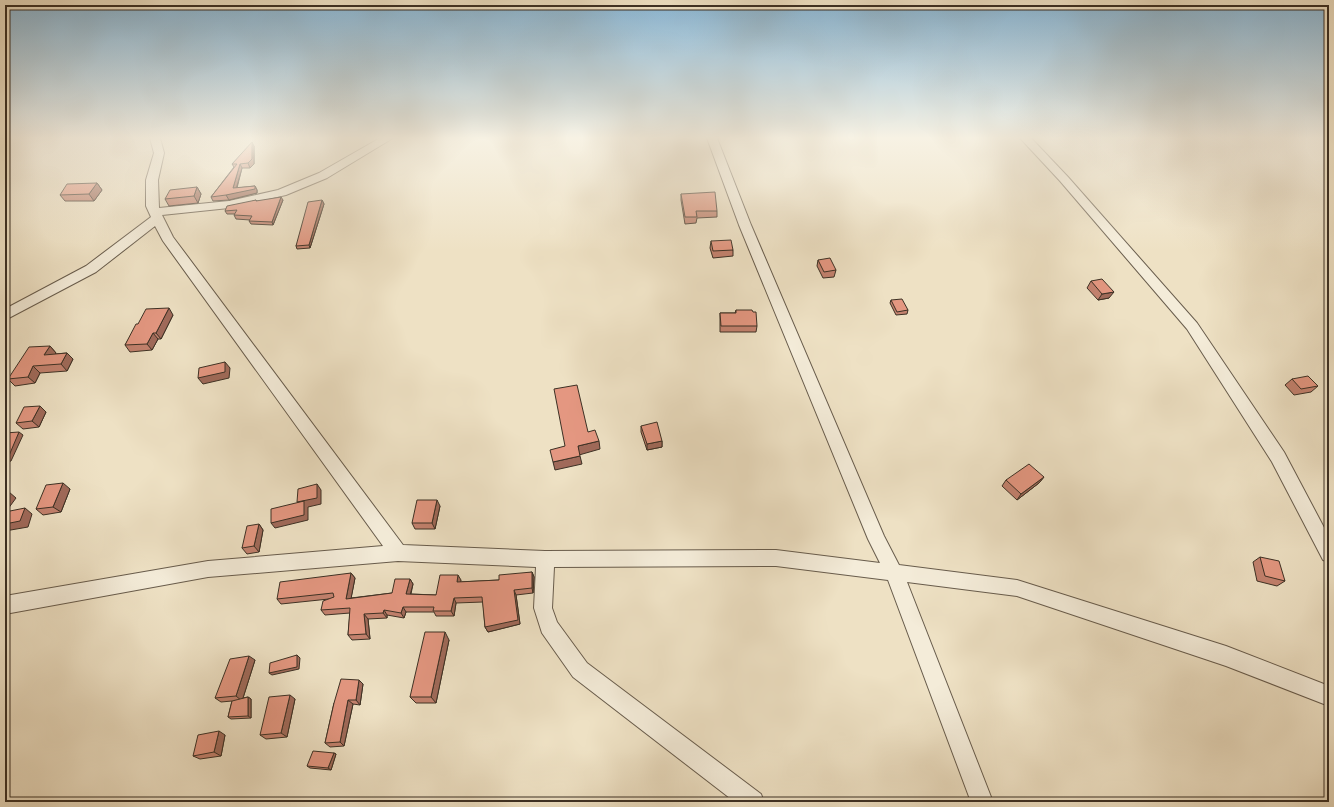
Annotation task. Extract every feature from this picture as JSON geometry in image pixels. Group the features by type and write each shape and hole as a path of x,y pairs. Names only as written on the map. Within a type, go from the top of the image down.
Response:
{"street":[{"path":"153,176 152,206 167,238 398,553"},
{"path":"5,315 91,269 156,215 254,201 302,186 323,176"},
{"path":"726,176 751,240 877,539 894,573 982,802"},
{"path":"1061,176 1192,326 1278,457 1329,554"},
{"path":"5,605 208,569 398,553 545,559 776,558 1018,588 1226,656 1329,696"},
{"path":"545,559 542,608 549,627 580,670 753,802"}],"building":[{"path":"228,176 237,176 233,188 255,186 255,189 211,197"},
{"path":"97,183 89,194 60,195 67,184"},
{"path":"197,187 194,196 165,199 170,190"},
{"path":"715,192 717,211 696,211 697,217 685,217 681,194"},
{"path":"281,197 272,222 249,221 252,216 234,215 237,210 225,211 227,206"},
{"path":"322,200 309,245 296,246 308,202"},
{"path":"731,240 733,250 713,251 711,241"},
{"path":"830,258 836,270 824,272 818,260"},
{"path":"1102,279 1114,292 1102,294 1091,281"},
{"path":"902,299 908,310 897,312 891,300"},
{"path":"169,308 156,333 153,333 147,344 125,345 146,309"},
{"path":"736,310 752,310 753,312 756,312 757,326 721,326 720,313 736,313"},
{"path":"50,346 44,355 67,353 61,364 33,366 28,377 8,379 29,347"},
{"path":"225,362 225,372 198,378 199,368"},
{"path":"1308,376 1318,386 1301,389 1292,379"},
{"path":"577,385 588,432 595,430 599,441 578,446 580,456 553,462 550,450 565,446 554,389"},
{"path":"40,406 32,421 16,423 24,407"},
{"path":"657,422 662,441 647,444 641,426"},
{"path":"19,432 8,458 5,459 5,433"},
{"path":"1029,464 1044,477 1021,494 1006,480"},
{"path":"63,483 53,507 36,509 46,485"},
{"path":"317,484 317,498 297,502 298,489"},
{"path":"5,492 9,492 5,498"},
{"path":"417,500 437,500 432,523 412,523"},
{"path":"304,501 304,515 271,523 271,509"},
{"path":"25,508 20,521 5,524 5,512"},
{"path":"259,524 254,546 242,548 247,526"},
{"path":"1260,557 1279,561 1285,581 1265,576"},
{"path":"532,572 532,588 514,590 518,620 485,627 482,597 454,598 451,611 433,611 434,607 403,607 401,613 384,610 383,613 364,614 366,634 348,635 350,608 321,610 323,601 334,597 333,593 277,599 280,582 351,573 346,599 392,593 395,579 410,579 406,594 436,595 440,575 458,575 457,582 499,580 499,575"},
{"path":"425,632 445,632 431,697 410,697"},
{"path":"297,655 297,667 269,673 270,663"},
{"path":"249,656 236,696 215,698 230,659"},
{"path":"341,679 359,680 356,700 348,700 340,742 325,743 334,703"},
{"path":"290,695 281,733 260,735 269,697"},
{"path":"248,697 248,716 228,717 232,701"},
{"path":"219,731 214,752 193,756 198,735"},
{"path":"313,751 334,753 328,768 307,766"}]}
